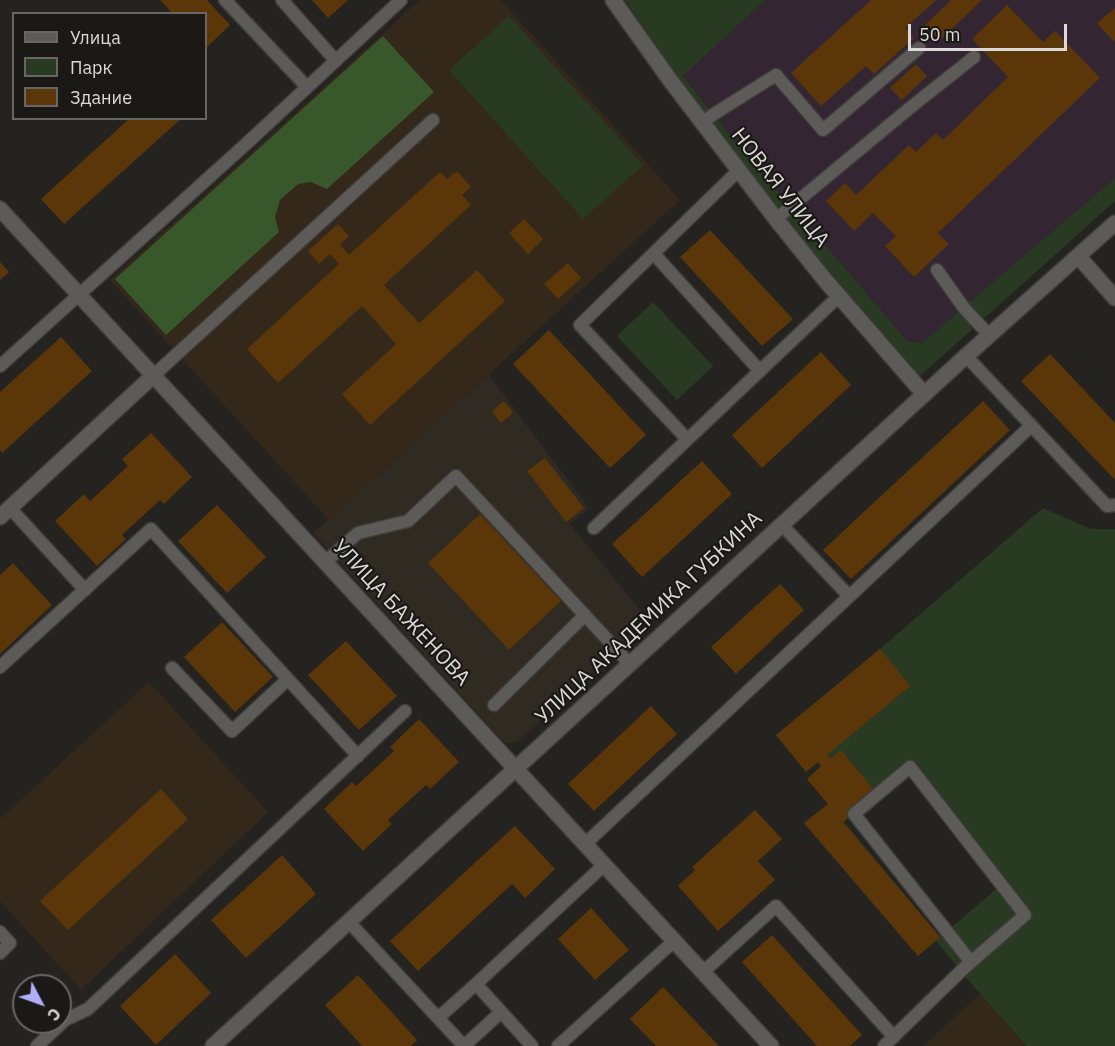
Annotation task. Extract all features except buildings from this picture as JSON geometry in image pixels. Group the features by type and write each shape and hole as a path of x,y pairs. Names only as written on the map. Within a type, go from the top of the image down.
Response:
{"street":[{"name":"НОВАЯ УЛИЦА","path":"613,0 776,219 924,394"},
{"name":"УЛИЦА БАЖЕНОВА","path":"0,209 771,1046"},
{"name":"УЛИЦА АКАДЕМИКА ГУБКИНА","path":"213,1046 924,394 1115,223"},
{"path":"1078,256 1115,298"},
{"path":"5,512 154,375"}],"lane":[{"path":"225,0 307,87"},
{"path":"282,0 335,60"},
{"path":"0,366 401,0"},
{"path":"703,122 776,75 823,130 919,48"},
{"path":"776,219 974,57"},
{"path":"154,375 433,120"},
{"path":"687,439 580,325 740,170"},
{"path":"654,254 760,370"},
{"path":"937,270 964,308 989,335"},
{"path":"594,528 839,296"},
{"path":"966,356 1107,506 1115,505"},
{"path":"585,844 1031,426"},
{"path":"325,562 358,533 408,521 456,476 630,664"},
{"path":"5,512 85,590"},
{"path":"782,525 849,596"},
{"path":"0,667 150,530 358,756"},
{"path":"494,705 585,615"},
{"path":"171,668 232,731 287,680"},
{"path":"37,1046 65,1020 88,1009 405,711"},
{"path":"884,1046 1025,915 910,767 854,814 972,962"},
{"path":"438,1018 604,866"},
{"path":"703,972 776,906 894,1036"},
{"path":"349,921 464,1046 501,1012"},
{"path":"0,932 10,943 0,953"},
{"path":"558,1046 674,941"},
{"path":"476,984 532,1046"}],"shaded area":[{"path":"420,0 501,0 680,200 329,520 110,280"},
{"path":"765,0 1115,0 1115,178 922,343 907,341 781,193 770,185 683,75"},
{"path":"488,374 589,508 570,524 649,621 517,742 512,743 502,740 313,533"},
{"path":"149,682 268,812 81,990 72,980 72,974 66,974 0,901 0,819"},
{"path":"980,994 1027,1046 923,1046"}],"green space":[{"path":"625,0 765,0 683,76 770,185 781,193 907,341 922,343 1115,178 1115,201 920,376 784,216 677,75"},
{"path":"509,16 643,165 583,219 449,70"},
{"path":"383,36 434,92 327,189 311,182 298,184 280,200 275,217 279,232 166,335 115,279"},
{"path":"653,302 713,366 677,400 617,336"},
{"path":"1043,508 1091,529 1115,529 1115,1046 1027,1046 936,941 918,956 804,823 828,804 807,779 821,766 818,762 806,772 776,735 880,649","holes":["916,763 1007,880 940,937 844,822"]}]}
